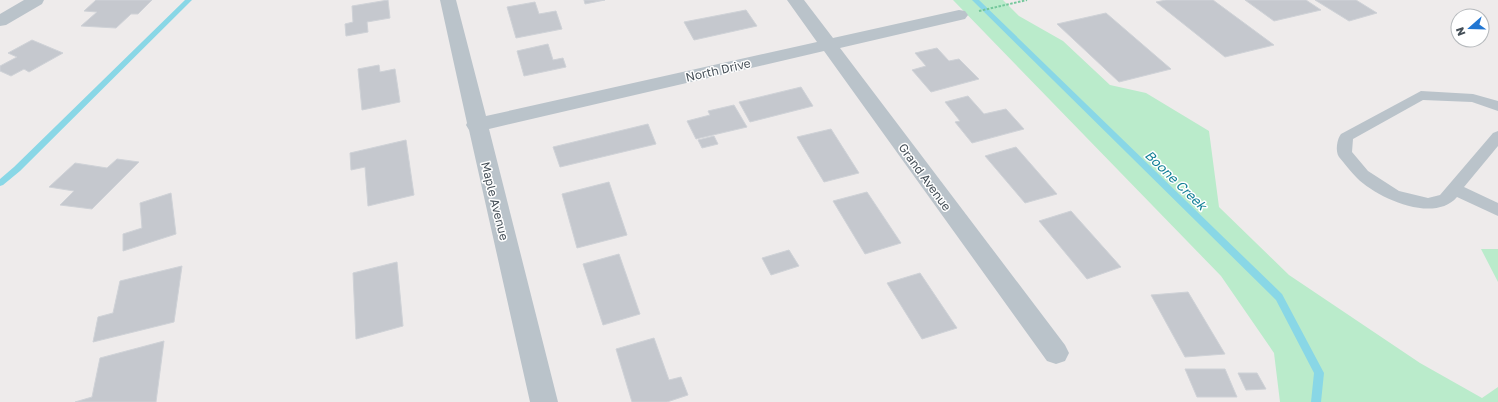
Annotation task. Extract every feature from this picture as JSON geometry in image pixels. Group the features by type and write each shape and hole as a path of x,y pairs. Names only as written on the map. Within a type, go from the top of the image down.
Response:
{"street":[{"path":"0,21 36,0"},
{"name":"Maple Avenue","path":"448,0 476,124 544,402"},
{"name":"Grand Avenue","path":"795,0 1056,353"},
{"name":"North Drive","path":"476,124 959,15"}],"lane":[{"path":"1498,106 1473,98 1421,95 1346,137 1344,153 1363,175 1394,196 1428,204 1446,199 1498,136"},
{"path":"1454,189 1498,210"}],"path":[{"path":"1004,5 1027,0"}],"green space":[{"path":"953,0 1003,0 1019,16 1063,41 1110,85 1146,93 1209,131 1219,207 1289,275 1420,363 1482,398 1498,387 1498,402 1280,402 1274,353 1221,276"},
{"path":"1481,249 1498,249 1498,282"}],"building":[{"path":"96,0 152,0 138,14 131,14 116,28 81,26 97,12 84,11"},
{"path":"388,0 390,18 367,22 368,32 346,36 345,24 353,22 352,6"},
{"path":"584,0 605,0 585,4"},
{"path":"1166,0 1213,0 1274,45 1225,57 1156,2"},
{"path":"1245,0 1306,0 1321,10 1274,21"},
{"path":"1315,0 1356,0 1377,13 1349,21"},
{"path":"535,2 539,14 556,11 562,29 516,38 507,7"},
{"path":"746,10 757,26 694,40 684,22"},
{"path":"1106,13 1171,69 1119,82 1057,24"},
{"path":"32,40 63,53 29,72 24,69 11,76 0,71 0,66 17,57 8,53"},
{"path":"548,44 553,60 563,58 566,67 524,76 517,51"},
{"path":"937,48 949,61 959,59 979,79 931,92 912,70 926,66 915,53"},
{"path":"379,65 380,72 395,69 400,102 362,110 358,69"},
{"path":"801,87 813,106 750,122 739,102"},
{"path":"968,96 984,114 1006,109 1024,129 972,143 955,122 960,121 945,102"},
{"path":"734,105 747,127 696,139 687,121 710,115 708,111"},
{"path":"648,124 656,144 560,167 553,147"},
{"path":"831,129 859,173 824,182 797,137"},
{"path":"714,136 718,144 702,148 698,140"},
{"path":"406,140 414,195 368,206 365,167 351,170 350,153"},
{"path":"1016,147 1057,194 1025,203 985,156"},
{"path":"117,159 139,162 92,209 60,205 74,191 49,187 75,163 107,168"},
{"path":"609,182 627,235 577,248 562,194"},
{"path":"867,192 901,243 865,254 833,201"},
{"path":"171,193 176,234 123,251 123,234 142,228 140,203"},
{"path":"1071,211 1121,267 1087,279 1039,221"},
{"path":"789,250 799,266 771,275 762,258"},
{"path":"619,254 640,314 603,325 583,264"},
{"path":"397,262 403,326 356,339 353,273"},
{"path":"182,266 174,322 93,342 98,317 113,313 120,281"},
{"path":"920,273 957,328 922,339 887,283"},
{"path":"1188,292 1225,354 1185,357 1151,295"},
{"path":"654,338 669,380 681,377 688,395 667,402 632,402 616,349"},
{"path":"164,341 156,402 75,402 92,397 100,358"},
{"path":"1185,369 1225,369 1237,397 1197,397"},
{"path":"1238,373 1257,373 1266,389 1246,390"}],"waterway":[{"path":"0,183 17,169 189,0"},
{"name":"Boone Creek","path":"975,0 1279,297 1319,373 1316,402"}]}
